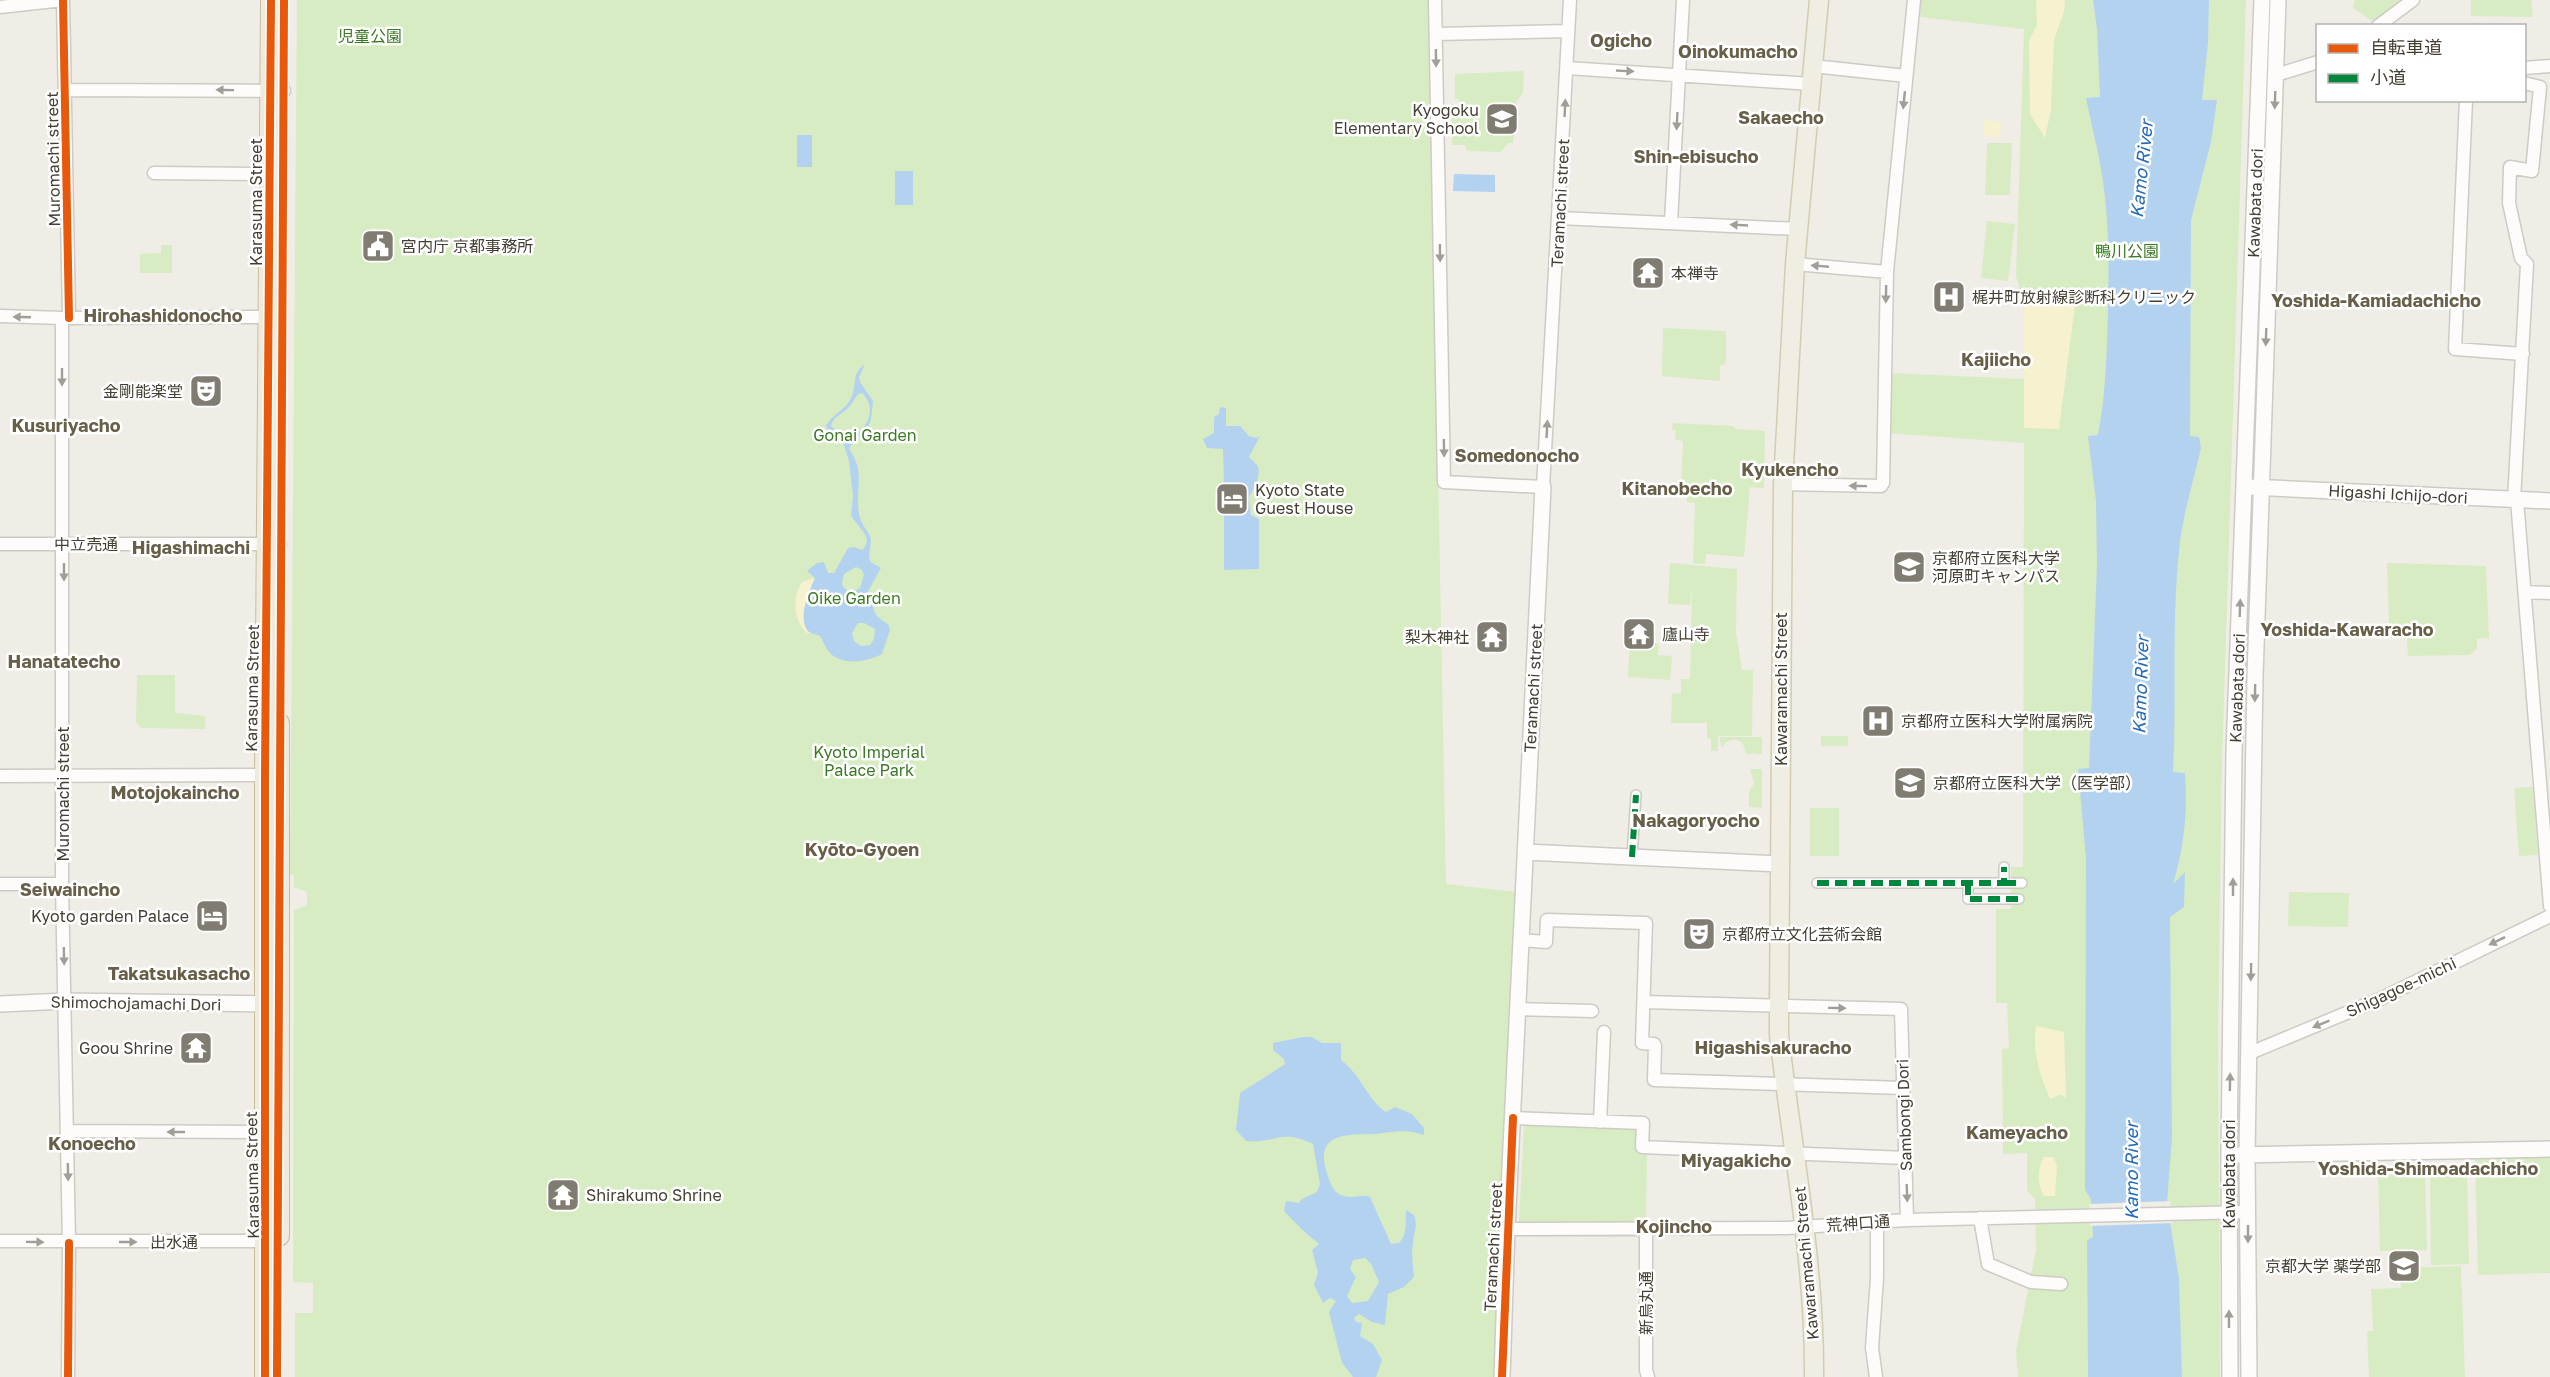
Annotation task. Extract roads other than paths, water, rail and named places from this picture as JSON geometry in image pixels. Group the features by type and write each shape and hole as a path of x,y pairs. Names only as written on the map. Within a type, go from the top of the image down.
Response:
{"highway":[{"name":"Karasuma Street","path":"265,1377 272,1241 272,775 277,91 271,0"},
{"name":"Karasuma Street","path":"274,544 270,174 284,0"},
{"name":"Karasuma Street","path":"272,1004 264,1132 272,1241 277,1377"}],"main road":[{"name":"Kawaramachi Street","path":"1814,1377 1804,1227 1785,1084 1779,1006 1783,484 1795,264 1819,0"}],"street":[{"path":"0,7 63,0"},
{"name":"Muromachi street","path":"63,0 65,90 63,884 69,1243 68,1377"},
{"path":"1435,0 1444,482 1543,487"},
{"name":"Teramachi street","path":"1502,1377 1507,1229 1543,487 1560,218 1570,0"},
{"path":"1671,222 1683,0"},
{"path":"1783,484 1881,486 1883,483 1887,272 1914,0"},
{"name":"Kawabata dori","path":"2249,1377 2247,1155 2250,1053 2253,487 2262,0"},
{"name":"Kawabata dori","path":"2230,1377 2222,1212 2229,1155 2234,752 2253,487 2276,75 2278,0"},
{"path":"2381,24 2413,0"},
{"path":"1436,34 1568,30"},
{"path":"2276,75 2316,63"},
{"path":"2526,68 2550,66"},
{"path":"1566,68 1679,75 1906,76"},
{"path":"2526,84 2545,89 2532,171 2510,167 2509,203 2521,258 2527,264 2516,500 2550,906"},
{"path":"65,90 277,91"},
{"path":"2466,102 2455,349 2523,354"},
{"path":"154,173 270,174"},
{"path":"1560,218 1798,229"},
{"path":"1795,264 1887,272"},
{"path":"0,316 270,317"},
{"name":"Higashi Ichijo-dori","path":"2253,487 2550,501"},
{"name":"中立売通","path":"0,544 274,544"},
{"path":"2525,592 2550,593"},
{"path":"0,776 272,775"},
{"path":"1632,857 1636,795"},
{"path":"1525,852 1780,864"},
{"path":"2004,867 2004,883"},
{"path":"1817,883 2022,883"},
{"path":"1968,883 1968,899 2019,899"},
{"path":"0,884 63,884"},
{"name":"Shigagoe-michi","path":"2250,1053 2380,999 2550,916"},
{"path":"1522,940 1546,942 1547,920 1646,923 1642,1043 1655,1046 1654,1080 1903,1088"},
{"name":"Shimochojamachi Dori","path":"0,1004 65,1001 272,1004"},
{"path":"1644,1002 1779,1006"},
{"name":"Sambongi Dori","path":"1779,1006 1901,1009 1907,1220"},
{"path":"1519,1009 1592,1011"},
{"path":"1600,1122 1604,1032"},
{"path":"1513,1118 1643,1124 1642,1147 1906,1158"},
{"path":"67,1131 264,1132"},
{"path":"2229,1155 2550,1149"},
{"path":"2222,1212 2248,1212"},
{"name":"荒神口通","path":"1507,1229 1804,1227 1907,1220 2222,1212"},
{"path":"1980,1218 1988,1263 2031,1282 2061,1284"},
{"path":"1876,1377 1872,1348 1877,1278 1877,1223"},
{"name":"新烏丸通","path":"1646,1227 1646,1370 1648,1377"},
{"name":"出水通","path":"0,1241 69,1243 272,1241"}],"water":[{"name":"Kamo River","path":"2093,0 2209,0 2208,43 2202,100 2217,100 2211,142 2191,220 2190,436 2199,437 2201,448 2180,542 2175,628 2173,772 2185,773 2186,801 2182,843 2173,884 2185,872 2184,907 2170,917 2172,1138 2167,1202 2179,1279 2182,1377 2088,1377 2087,1240 2093,1237 2091,1199 2085,1190 2086,858 2078,769 2089,768 2097,565 2096,501 2088,436 2098,435 2103,403 2107,355 2108,274 2104,191 2086,98 2100,97 2097,29"},
{"path":"797,135 812,135 812,167 797,167"},
{"path":"895,171 913,171 913,205 895,205"},
{"path":"1454,174 1495,175 1495,192 1453,191"},
{"path":"865,364 859,377 873,401 872,413 867,428 849,449 859,473 859,514 871,539 869,558 881,568 866,595 873,599 876,614 888,624 890,630 882,654 870,659 848,661 835,657 827,649 820,636 807,630 804,611 815,578 807,571 817,563 824,562 828,573 834,573 848,548 854,547 862,550 867,541 864,532 851,515 853,496 849,461 843,442 827,430 826,425 850,400 860,369","holes":["862,393 870,406 870,413 865,425 848,441 831,426 858,394","856,567 862,570 864,575 860,588 847,590 842,583 844,574","858,623 864,623 875,629 874,639 870,645 861,646 854,641 852,633"]},
{"path":"1220,407 1226,408 1226,426 1240,426 1249,436 1256,438 1260,436 1249,457 1259,470 1257,483 1249,497 1251,515 1259,519 1259,569 1224,570 1224,509 1231,509 1231,485 1224,484 1223,449 1207,448 1203,439 1214,433 1214,417 1219,414"},
{"path":"1312,1037 1322,1043 1341,1043 1341,1060 1379,1106 1386,1112 1395,1107 1412,1114 1424,1128 1424,1135 1404,1131 1345,1136 1336,1138 1325,1148 1326,1170 1334,1189 1344,1196 1370,1197 1391,1244 1399,1243 1404,1235 1406,1210 1414,1215 1415,1219 1412,1251 1414,1277 1404,1287 1388,1294 1385,1325 1372,1322 1359,1314 1354,1318 1356,1322 1362,1323 1360,1336 1373,1344 1382,1360 1376,1377 1353,1377 1342,1363 1329,1312 1336,1301 1330,1298 1323,1303 1314,1285 1318,1273 1312,1250 1319,1244 1284,1211 1286,1201 1299,1203 1302,1199 1317,1192 1320,1184 1313,1144 1293,1137 1246,1141 1236,1130 1240,1093 1285,1064 1284,1059 1273,1050 1273,1043","holes":["1365,1258 1371,1264 1379,1282 1368,1301 1352,1303 1347,1296 1356,1277 1350,1269 1353,1260"]}],"place":[{"name":"Kyogoku Elementary School","path":"1502,119"},
{"name":"宮内庁 京都事務所","path":"378,246"},
{"name":"本禅寺","path":"1648,273"},
{"name":"梶井町放射線診断科クリニック","path":"1949,297"},
{"name":"金剛能楽堂","path":"206,391"},
{"name":"Kyoto State Guest House","path":"1232,499"},
{"name":"京都府立医科大学 河原町キャンパス","path":"1909,567"},
{"name":"廬山寺","path":"1639,634"},
{"name":"梨木神社","path":"1492,637"},
{"name":"京都府立医科大学附属病院","path":"1878,721"},
{"name":"京都府立医科大学（医学部）","path":"1910,783"},
{"name":"Kyoto garden Palace","path":"212,916"},
{"name":"京都府立文化芸術会館","path":"1699,934"},
{"name":"Goou Shrine","path":"196,1048"},
{"name":"Shirakumo Shrine","path":"563,1195"},
{"name":"京都大学 薬学部","path":"2404,1266"}],"district":[{"name":"Ogicho","path":"1621,40"},
{"name":"Oinokumacho","path":"1738,51"},
{"name":"Sakaecho","path":"1781,117"},
{"name":"Shin-ebisucho","path":"1696,156"},
{"name":"Yoshida-Kamiadachicho","path":"2376,300"},
{"name":"Hirohashidonocho","path":"163,315"},
{"name":"Kajiicho","path":"1996,359"},
{"name":"Kusuriyacho","path":"66,425"},
{"name":"Somedonocho","path":"1517,455"},
{"name":"Kyukencho","path":"1790,469"},
{"name":"Kitanobecho","path":"1677,488"},
{"name":"Higashimachi","path":"191,547"},
{"name":"Yoshida-Kawaracho","path":"2347,629"},
{"name":"Hanatatecho","path":"64,661"},
{"name":"Motojokaincho","path":"175,792"},
{"name":"Nakagoryocho","path":"1696,820"},
{"name":"Kyōto-Gyoen","path":"862,849"},
{"name":"Seiwaincho","path":"70,889"},
{"name":"Takatsukasacho","path":"179,973"},
{"name":"Higashisakuracho","path":"1773,1047"},
{"name":"Kameyacho","path":"2017,1132"},
{"name":"Konoecho","path":"92,1143"},
{"name":"Miyagakicho","path":"1736,1160"},
{"name":"Yoshida-Shimoadachicho","path":"2428,1168"},
{"name":"Kojincho","path":"1674,1226"}],"park label":[{"name":"児童公園","path":"370,36"},
{"name":"鴨川公園","path":"2127,251"},
{"name":"Gonai Garden","path":"865,435"},
{"name":"Oike Garden","path":"854,598"},
{"name":"Kyoto Imperial Palace Park","path":"869,761"}]}
